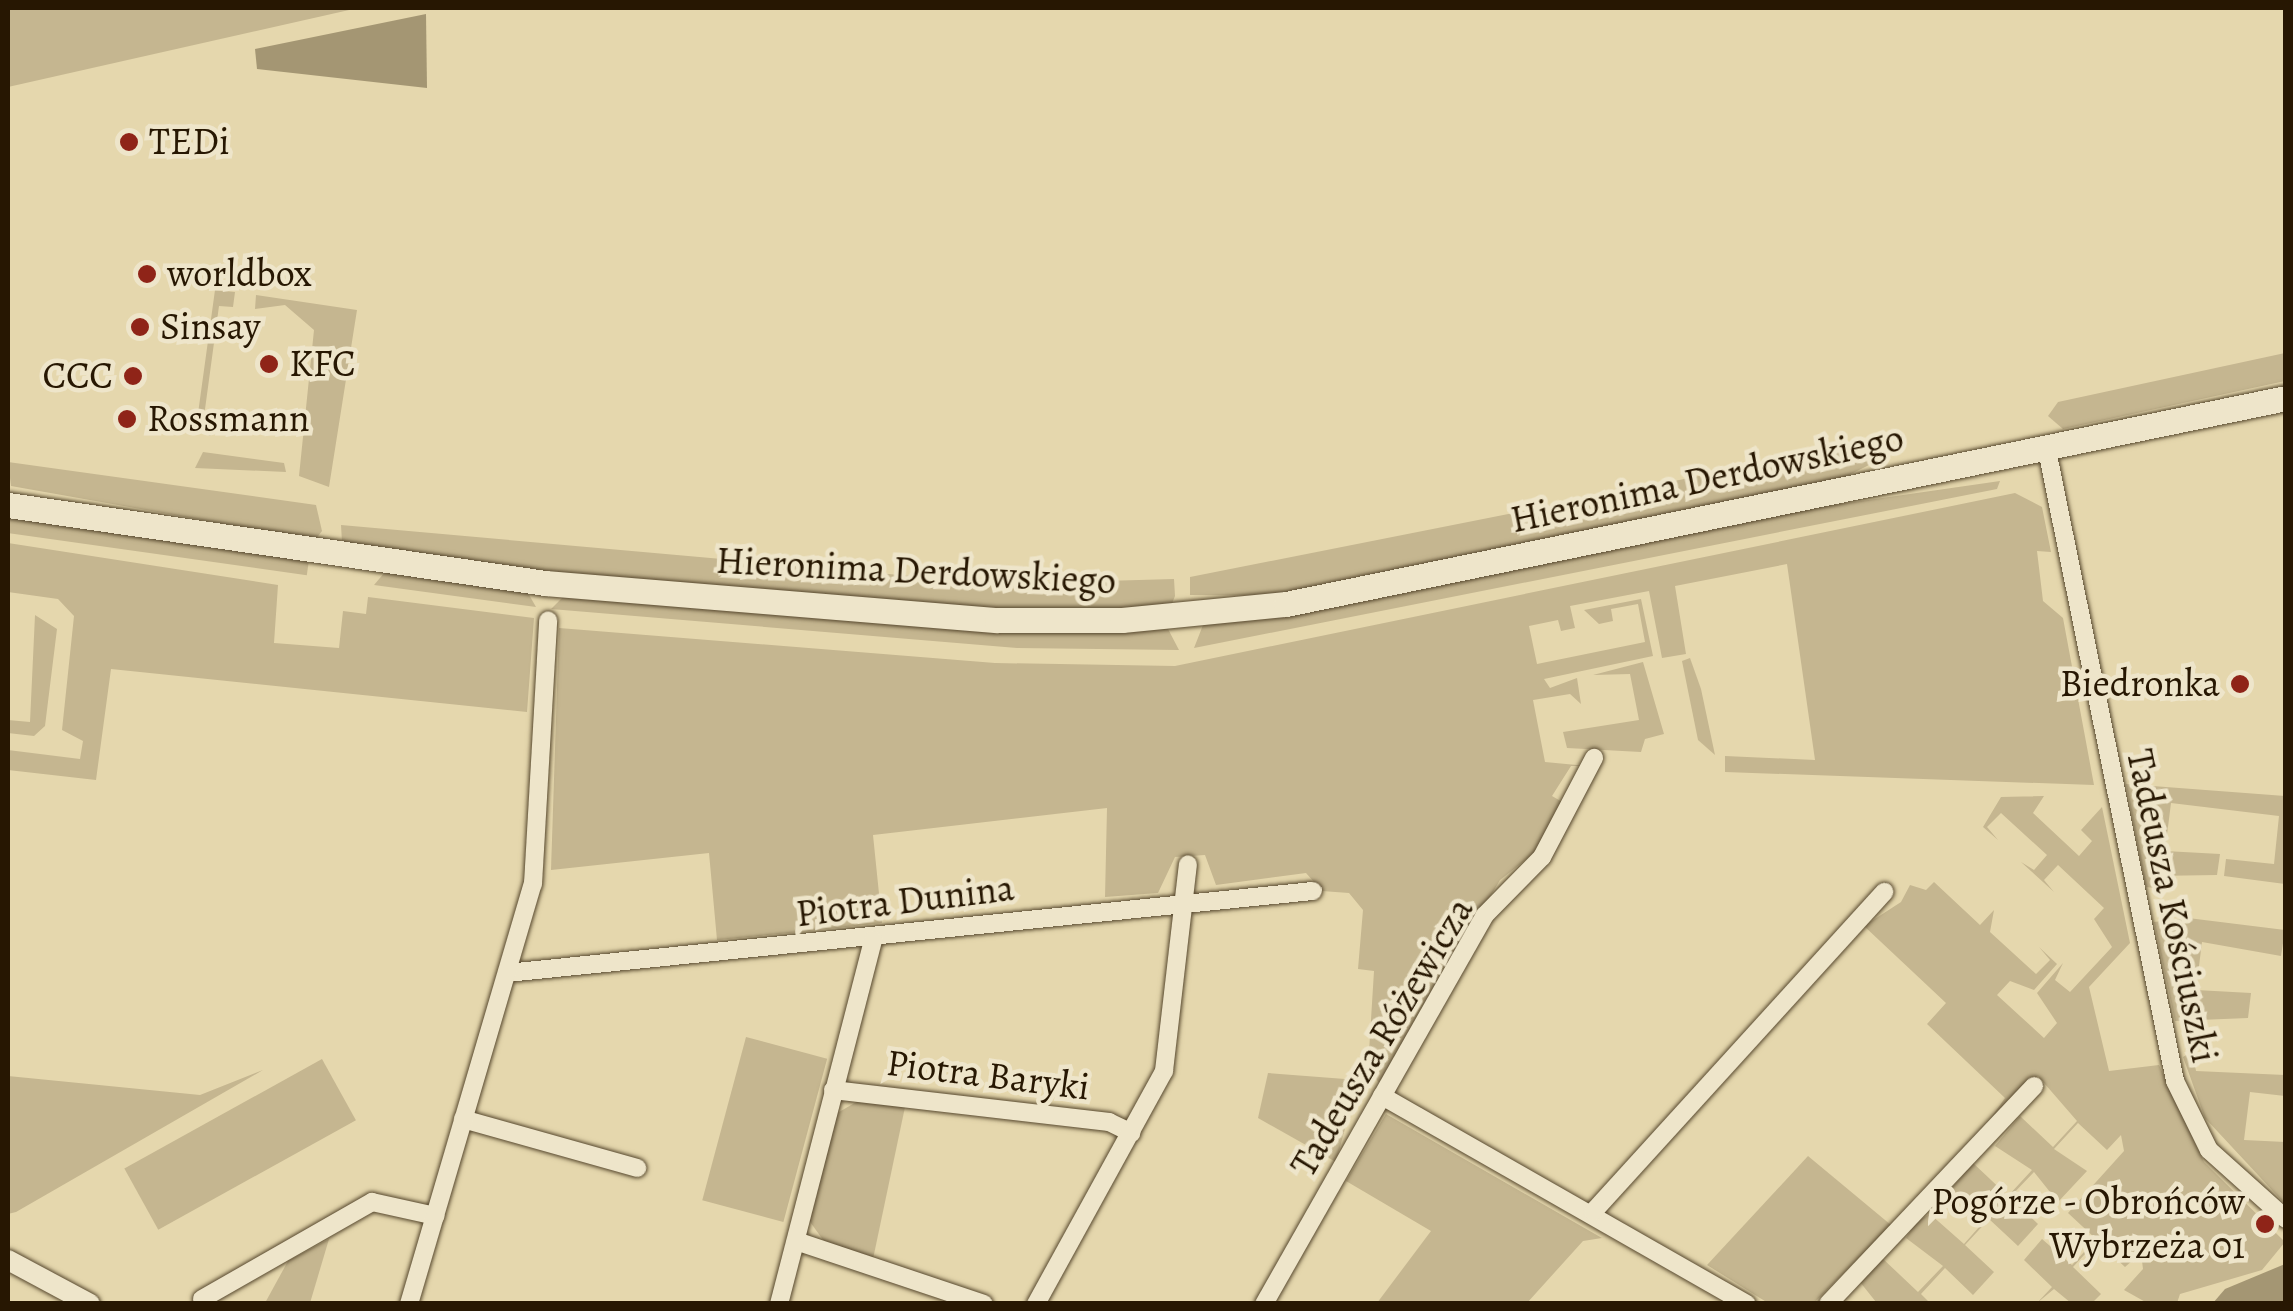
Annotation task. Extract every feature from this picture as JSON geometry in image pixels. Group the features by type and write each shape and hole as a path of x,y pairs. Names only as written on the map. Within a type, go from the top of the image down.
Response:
{"main road":[{"name":"Hieronima Derdowskiego","path":"8,505 564,585 1122,620 1286,604 2286,398"}],"street":[{"name":"Tadeusza Kościuszki","path":"2047,450 2175,1081 2209,1150 2286,1219"},
{"path":"409,1304 533,884 548,620"},
{"name":"Tadeusza Różewicza","path":"1264,1304 1484,915 1542,857 1594,758"},
{"path":"1036,1304 1132,1133 1171,1053 1188,864"},
{"name":"Piotra Dunina","path":"506,973 873,940 1313,891"},
{"path":"1593,1212 1884,892"},
{"path":"778,1304 873,940"},
{"path":"1828,1304 2034,1086"},
{"name":"Piotra Baryki","path":"834,1090 1108,1122 1132,1133"},
{"path":"1382,1096 1593,1212 1736,1301"},
{"path":"463,1118 637,1168"},
{"path":"202,1300 372,1202 435,1216"},
{"path":"796,1241 984,1304"},
{"path":"8,1260 90,1304"}],"shaded area":[{"path":"8,8 358,8 8,87"},
{"path":"426,14 427,88 257,69 255,49"},
{"path":"215,290 235,292 233,307 219,306 203,424 217,426 210,436 196,428"},
{"path":"256,295 357,310 329,487 299,476 314,330 285,305 255,309"},
{"path":"2285,353 2285,381 2063,429 2048,416 2058,402"},
{"path":"1866,443 1871,464 1841,479 1286,596 1190,595 1190,577"},
{"path":"203,452 284,463 286,472 195,468"},
{"path":"8,462 316,505 322,531 315,540 11,486"},
{"path":"2000,481 1997,489 1194,648 1203,625 1337,607 1799,510"},
{"path":"2015,493 2042,507 2051,552 2037,551 2043,601 2063,618 2094,785 1725,772 1725,756 1815,760 1787,564 1675,586 1686,654 1662,658 1649,591 1570,606 1575,628 1561,631 1558,620 1529,626 1537,664 1645,642 1638,604 1611,609 1613,621 1599,624 1584,610 1641,599 1653,656 1544,679 1550,688 1577,678 1581,704 1570,694 1533,700 1545,762 1587,766 1571,766 1552,796 1569,806 1538,850 1500,880 1379,1083 1368,1068 1374,971 1358,969 1363,910 1349,893 1322,891 1306,873 1216,885 1205,855 1175,857 1158,893 1105,897 1107,808 873,835 882,923 717,940 709,853 551,870 559,628 995,663 1175,666"},
{"path":"8,517 309,559 307,575 8,533"},
{"path":"341,525 1001,584 1174,579 1175,596 1171,606 1052,613 527,572 342,542"},
{"path":"8,543 278,585 274,643 339,648 343,611 366,614 368,597 534,618 527,712 111,669 96,780 8,770 8,750 80,759 83,741 62,730 74,616 58,599 8,592"},
{"path":"385,572 528,593 536,607 374,585"},
{"path":"564,596 1010,631 1168,629 1179,650 1017,648 551,609"},
{"path":"35,615 57,629 45,726 34,736 8,733 8,720 30,722"},
{"path":"1690,658 1715,755 1698,740 1682,661"},
{"path":"1643,662 1664,734 1645,739 1641,752 1567,748 1563,732 1639,720 1630,674 1593,675"},
{"path":"2126,784 2285,796 2285,884 2224,876 2226,859 2274,864 2279,816 2171,803 2165,851 2220,854 2217,875 2153,876 2154,888 2146,887"},
{"path":"2044,796 2033,813 2079,856 2092,841 2081,830 2102,807 2130,943 2089,987 2109,1071 2159,1065 2204,1162 2285,1242 2262,1270 2180,1294 2177,1303 2149,1304 2124,1290 2143,1269 2141,1253 2125,1267 2097,1241 2073,1267 2101,1294 2092,1303 2071,1303 2054,1289 2037,1303 2052,1287 2024,1260 2042,1239 2072,1265 2096,1239 2068,1213 2124,1151 2121,1135 2107,1150 2078,1123 2054,1149 2087,1171 2058,1202 2034,1172 2010,1197 2038,1224 2018,1246 1989,1219 1965,1245 1994,1272 1973,1295 1945,1268 1921,1294 1930,1303 1876,1302 1860,1282 1881,1257 1918,1292 1943,1266 1906,1238 1916,1222 1930,1214 1964,1244 1987,1218 1950,1190 1973,1163 2008,1196 2032,1170 1995,1146 2020,1116 2053,1147 2077,1121 2038,1076 1990,1119 2005,1098 1927,1024 1946,1003 1864,926 1901,902 1910,885 1926,890 1934,882 1980,925 1994,910 1990,932 2036,974 2050,960 2039,947 2057,964 2034,990 2010,981 1997,995 2044,1038 2057,1023 2037,993 2063,963 2055,980 2070,992 2112,947 2094,919 2104,908 2058,865 2044,880 2054,892 2021,862 2034,870 2047,855 2001,813 1987,827 1998,840 1983,827 2001,797"},
{"path":"2188,918 2285,930 2281,956 2202,942 2196,990 2251,993 2248,1018 2175,1021 2154,922"},
{"path":"746,1037 827,1059 783,1222 702,1200"},
{"path":"2192,1051 2196,1071 2285,1075 2285,1096 2250,1092 2244,1140 2285,1142 2285,1204 2205,1118 2183,1057"},
{"path":"322,1059 356,1120 158,1230 124,1169"},
{"path":"263,1070 8,1214 8,1076 200,1095"},
{"path":"1268,1073 1358,1080 1336,1162 1258,1118"},
{"path":"858,1101 905,1107 873,1259 826,1244 808,1219 834,1115"},
{"path":"1386,1114 1602,1238 1583,1241 1527,1303 1377,1303 1431,1231 1346,1181"},
{"path":"1808,1156 1891,1225 1814,1303 1768,1303 1707,1265"},
{"path":"329,1239 310,1303 265,1303 288,1261"},
{"path":"2285,1264 2285,1303 2213,1303 2225,1289"}],"place":[{"name":"TEDi","path":"129,142"},
{"name":"worldbox","path":"147,274"},
{"name":"Sinsay","path":"140,327"},
{"name":"KFC","path":"269,364"},
{"name":"CCC","path":"133,376"},
{"name":"Rossmann","path":"127,419"},
{"name":"Biedronka","path":"2240,684"},
{"name":"Pogórze - Obrońców Wybrzeża 01","path":"2265,1224"}]}
